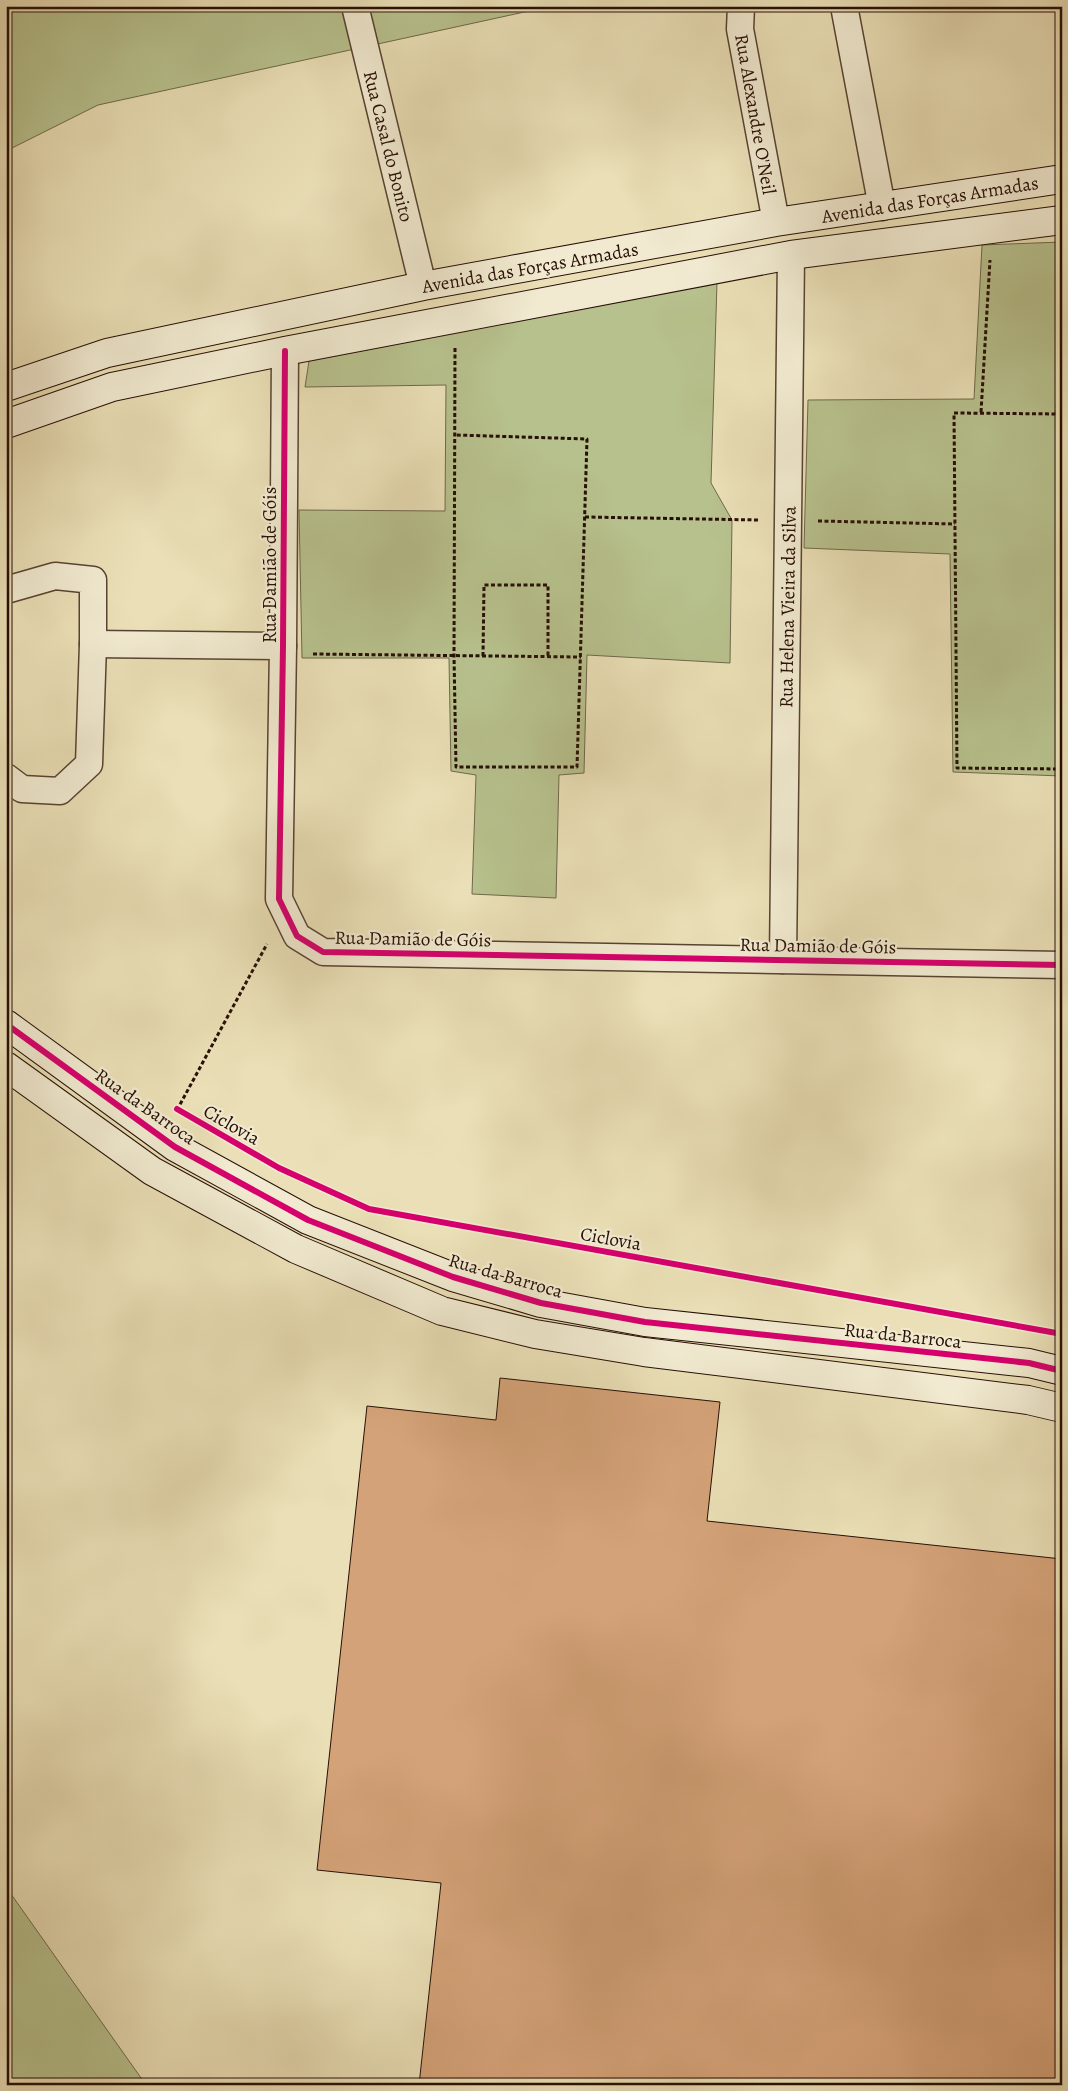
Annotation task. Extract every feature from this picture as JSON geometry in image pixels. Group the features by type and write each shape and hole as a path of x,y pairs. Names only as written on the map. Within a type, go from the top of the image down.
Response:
{"street":[{"name":"Rua Casal do Bonito","path":"355,6 423,286"},
{"name":"Rua Alexandre O'Neil","path":"741,6 740,29 776,222"},
{"path":"844,6 882,207"},
{"name":"Avenida das Forças Armadas","path":"6,387 107,353 423,286 776,222 1062,179"},
{"name":"Avenida das Forças Armadas","path":"6,424 112,387 285,351 791,255 1062,220"},
{"name":"Rua Helena Vieira da Silva","path":"783,960 791,255"},
{"name":"Rua Damião de Góis","path":"285,351 279,899 297,936 323,952 1062,965"},
{"path":"6,590 55,576 94,580 94,644 89,764 60,791 22,789 6,778"},
{"path":"94,644 283,646"},
{"name":"Rua da Barroca","path":"6,1024 175,1147 308,1220 453,1277 541,1303 645,1322 1029,1363 1062,1371"},
{"path":"6,1066 152,1171 296,1249 442,1311 535,1334 644,1352 1028,1400 1062,1408"}],"path":[{"path":"981,412 990,255"},
{"path":"1062,259 1060,414 954,413 957,768 1062,769"},
{"path":"455,342 454,655 456,767 576,767 587,439 456,435"},
{"path":"483,656 484,585 548,586 548,656"},
{"path":"312,654 581,657"},
{"path":"162,1137 285,912"}],"green space":[{"path":"6,6 552,6 98,105 6,151"},
{"path":"1062,242 1062,776 953,772 950,554 804,548 808,400 974,399 982,245"},
{"path":"717,282 711,483 732,520 730,663 587,655 584,773 559,775 556,898 472,894 476,775 451,771 449,658 302,658 299,510 445,511 446,385 305,387 309,361"},
{"path":"6,1887 146,2085 6,2085"}],"building":[{"path":"500,1378 720,1402 707,1521 1062,1559 1062,2085 419,2085 441,1883 317,1870 367,1406 496,1420"}],"cycle path":[{"path":"285,351 279,899 297,936 323,952 1062,965"},
{"path":"6,1024 175,1147 308,1220 453,1277 541,1303 645,1322 1029,1363 1062,1371"},
{"name":"Ciclovia","path":"177,1109 279,1168 369,1209 1062,1334"}]}
